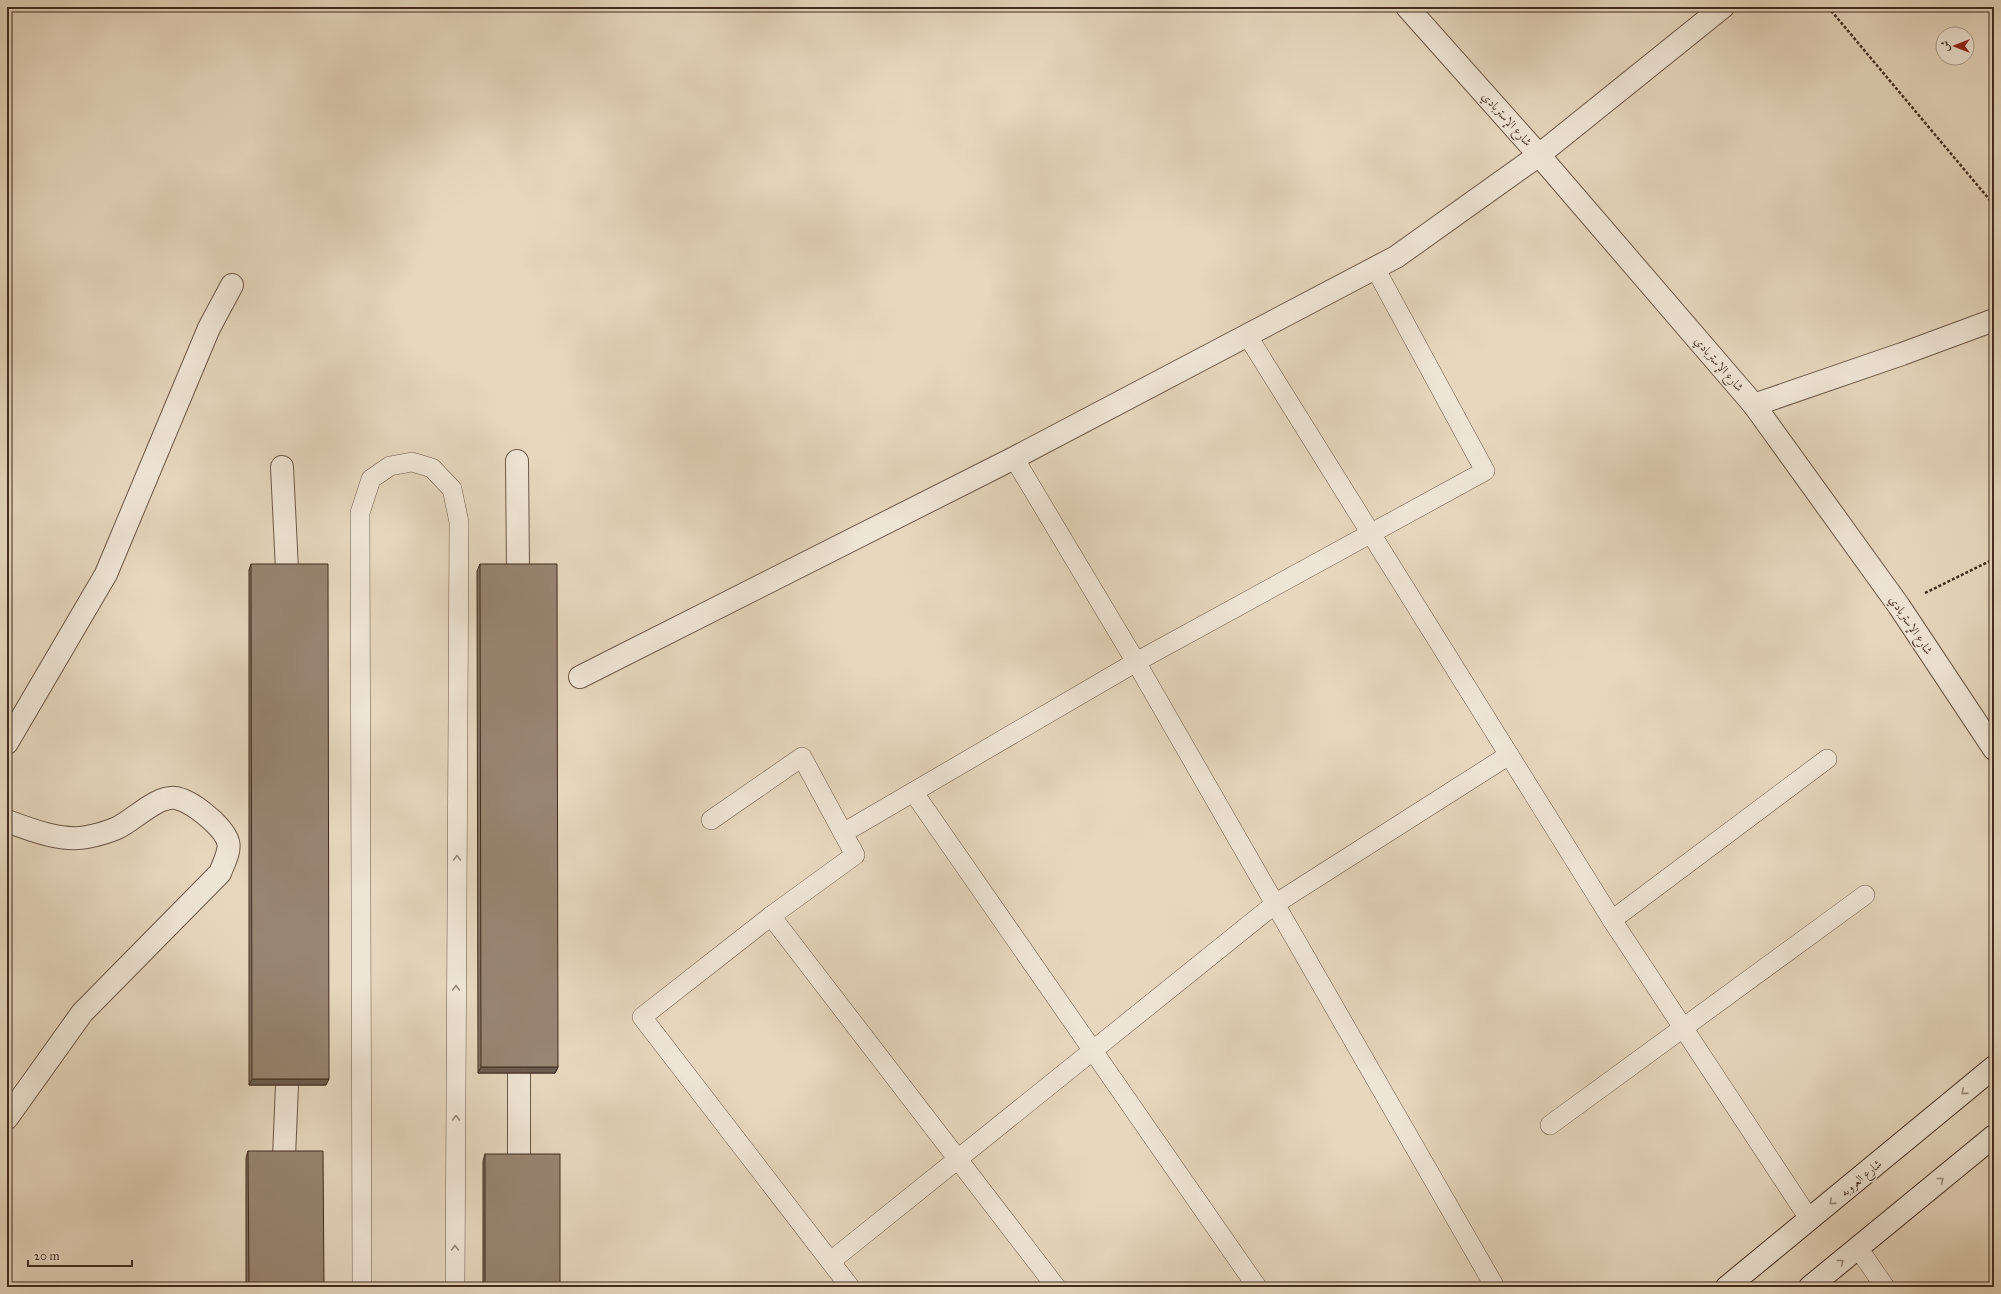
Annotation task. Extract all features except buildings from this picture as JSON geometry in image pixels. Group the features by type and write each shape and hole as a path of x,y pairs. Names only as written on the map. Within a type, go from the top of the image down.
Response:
{"street":[{"name":"شارع الإستربادي","path":"1407,7 1539,155 1754,406 1900,606 1994,749"},
{"path":"580,677 1014,458 1396,257 1539,155 1723,7"},
{"path":"7,743 106,574 209,328 232,286"},
{"path":"1754,406 1994,320"},
{"path":"517,461 518,571"},
{"path":"282,467 287,570"},
{"path":"7,821 57,836 86,837 117,828 158,802 174,798 193,805 213,821 227,836 230,850 220,873 82,1013 7,1118"},
{"name":"شارع العروبه","path":"1727,1287 1994,1067"},
{"path":"519,1073 519,1161"},
{"path":"284,1158 287,1085"},
{"path":"1810,1287 1994,1136"}],"lane":[{"path":"843,834 1136,662 1485,471 1375,268"},
{"path":"1247,336 1612,920 1810,1220"},
{"path":"1014,458 1136,662 1495,1287"},
{"path":"362,1287 360,513 371,479 390,466 412,462 432,468 452,488 459,522 455,1287"},
{"path":"830,1262 1275,904 1509,755"},
{"path":"711,820 802,757 855,855 772,916 642,1017 850,1287"},
{"path":"1612,920 1826,759"},
{"path":"914,793 1257,1287"},
{"path":"1550,1125 1865,895"},
{"path":"772,916 1056,1287"},
{"path":"1858,1248 1885,1287"}],"path":[{"path":"1828,7 1994,205"},
{"path":"1900,606 1994,559"}]}
